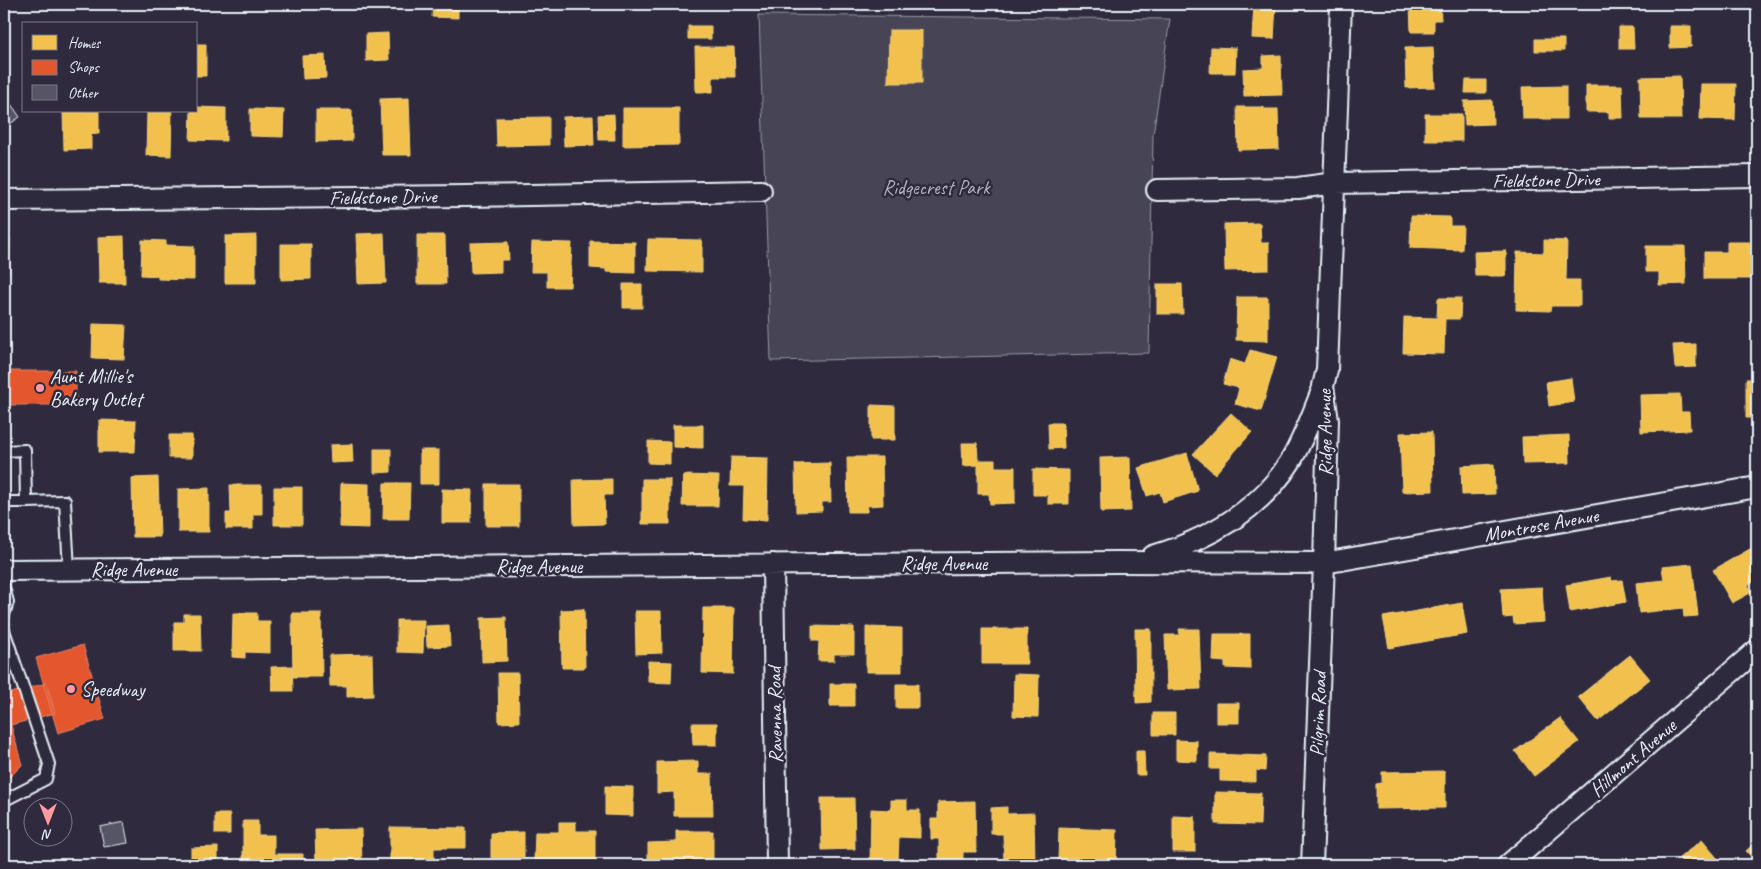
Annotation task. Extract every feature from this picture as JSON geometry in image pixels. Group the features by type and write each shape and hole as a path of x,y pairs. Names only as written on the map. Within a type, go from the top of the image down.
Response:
{"street":[{"name":"Ridge Avenue","path":"4,570 1117,562 1324,563 1328,421 1323,386 1327,370 1342,4"},
{"name":"Fieldstone Drive","path":"1157,190 1298,188 1335,183 1757,176"},
{"name":"Fieldstone Drive","path":"4,200 761,191"},
{"path":"1117,562 1141,559 1183,546 1216,530 1244,512 1269,489 1289,463 1304,436 1323,386"},
{"name":"Montrose Avenue","path":"1324,563 1757,486"},
{"name":"Pilgrim Road","path":"1312,865 1324,563"},
{"name":"Ravenna Road","path":"773,564 777,865"},
{"name":"Hillmont Avenue","path":"1508,865 1757,650"}],"lane":[{"path":"4,451 25,450 26,502"},
{"path":"4,502 65,501 69,569"},
{"path":"4,586 8,602 4,615"},
{"path":"4,630 49,764 46,780 7,799 4,798"}],"green space":[{"name":"Ridgecrest Park","path":"759,15 1170,19 1153,135 1149,353 771,361"}],"building: Homes":[{"path":"433,4 458,4 458,18 432,17"},
{"path":"1254,4 1276,4 1274,39 1252,38"},
{"path":"1410,4 1440,4 1441,20 1434,20 1434,32 1411,32"},
{"path":"688,26 711,26 711,39 688,39"},
{"path":"1670,26 1691,26 1691,47 1670,48"},
{"path":"1619,27 1633,27 1634,49 1619,49"},
{"path":"889,30 922,30 922,83 888,83"},
{"path":"388,33 389,60 366,61 366,34"},
{"path":"1535,39 1564,39 1564,51 1535,51"},
{"path":"198,44 206,44 206,76 198,76"},
{"path":"695,47 734,47 735,77 713,77 713,92 696,92"},
{"path":"1211,47 1236,48 1235,73 1210,73"},
{"path":"1433,47 1435,87 1406,88 1405,48"},
{"path":"325,55 326,78 303,79 302,56"},
{"path":"1281,55 1282,95 1244,96 1243,69 1263,68 1263,56"},
{"path":"1680,76 1681,119 1641,119 1640,77"},
{"path":"1756,77 1757,117 1755,117"},
{"path":"1466,80 1486,80 1486,93 1465,93"},
{"path":"1701,84 1736,84 1735,120 1700,119"},
{"path":"1586,85 1622,85 1623,118 1609,118 1609,112 1586,112"},
{"path":"1566,86 1566,119 1523,119 1522,87"},
{"path":"409,98 411,155 382,155 380,99"},
{"path":"1492,100 1493,124 1465,125 1464,101"},
{"path":"198,107 226,108 226,141 190,140 191,112 198,112"},
{"path":"1237,107 1278,109 1279,149 1238,150"},
{"path":"623,108 679,108 679,145 623,146"},
{"path":"250,109 284,110 283,137 250,136"},
{"path":"316,110 352,110 352,141 316,142"},
{"path":"63,112 99,112 99,134 91,134 91,149 64,150"},
{"path":"147,112 172,112 171,156 146,155"},
{"path":"614,114 615,140 599,140 598,115"},
{"path":"1425,114 1462,114 1462,141 1425,141"},
{"path":"593,116 594,145 564,146 563,117"},
{"path":"549,117 549,145 497,146 496,118"},
{"path":"1411,216 1450,217 1450,226 1463,226 1462,250 1410,248"},
{"path":"1260,223 1261,243 1269,243 1269,270 1225,271 1224,224"},
{"path":"384,233 386,283 358,284 356,234"},
{"path":"256,235 256,283 225,283 225,236"},
{"path":"417,235 445,235 446,284 417,284"},
{"path":"124,236 125,283 99,283 98,237"},
{"path":"4,238 10,239 9,273 4,273"},
{"path":"648,239 702,240 702,272 647,271"},
{"path":"142,240 166,241 166,245 194,246 194,280 158,279 158,276 141,275"},
{"path":"1544,240 1567,241 1566,280 1580,280 1580,306 1551,306 1550,311 1516,310 1517,252 1544,253"},
{"path":"590,241 635,242 635,273 606,272 606,269 590,268"},
{"path":"508,242 509,260 501,260 501,272 471,273 470,243"},
{"path":"532,242 572,243 570,287 547,287 547,272 531,272"},
{"path":"1727,242 1750,242 1751,279 1704,279 1704,252 1727,252"},
{"path":"281,244 311,244 311,279 281,280"},
{"path":"1646,246 1685,246 1686,284 1659,285 1659,272 1646,272"},
{"path":"1506,251 1506,276 1475,276 1474,252"},
{"path":"623,284 642,284 642,308 623,308"},
{"path":"1157,284 1182,284 1183,314 1157,314"},
{"path":"1237,297 1268,297 1268,341 1236,340"},
{"path":"1438,298 1461,298 1460,319 1445,319 1444,354 1403,353 1404,317 1437,318"},
{"path":"93,324 126,325 124,359 92,358"},
{"path":"1696,344 1696,367 1675,368 1673,345"},
{"path":"1250,350 1277,357 1261,411 1235,404 1239,388 1223,384 1230,359 1245,364"},
{"path":"1571,378 1574,402 1549,406 1546,382"},
{"path":"1746,379 1757,379 1757,418 1746,418"},
{"path":"1680,394 1681,412 1689,412 1690,430 1641,432 1640,395"},
{"path":"871,405 895,406 895,440 871,440"},
{"path":"1231,413 1252,432 1215,474 1193,454"},
{"path":"99,420 136,421 135,452 99,452"},
{"path":"1048,423 1063,423 1064,448 1049,449"},
{"path":"673,425 703,425 703,448 673,447"},
{"path":"1432,432 1433,491 1402,492 1400,433"},
{"path":"169,435 192,435 192,458 169,458"},
{"path":"1569,435 1570,463 1523,464 1522,437"},
{"path":"648,441 670,442 670,464 648,463"},
{"path":"962,443 977,443 978,460 995,460 995,467 1015,467 1015,503 990,504 989,494 978,494 978,465 963,466"},
{"path":"352,444 353,462 331,463 330,445"},
{"path":"374,449 391,449 391,472 374,473"},
{"path":"420,450 439,450 439,484 420,484"},
{"path":"1187,453 1198,491 1163,502 1160,492 1147,496 1138,468"},
{"path":"731,457 768,458 767,520 743,519 744,486 730,486"},
{"path":"847,457 882,457 883,505 867,506 867,512 848,512"},
{"path":"1130,457 1131,511 1101,512 1100,458"},
{"path":"830,463 831,502 822,502 822,511 796,512 795,464"},
{"path":"1494,464 1495,494 1462,495 1461,466"},
{"path":"1033,469 1069,470 1069,504 1048,504 1048,495 1033,495"},
{"path":"683,475 719,476 718,506 682,506"},
{"path":"158,477 160,537 133,537 132,478"},
{"path":"612,479 612,495 604,495 605,524 574,525 573,480"},
{"path":"642,479 670,479 670,524 642,524"},
{"path":"341,483 369,484 369,528 340,527"},
{"path":"384,483 410,483 409,519 383,519"},
{"path":"486,484 519,484 519,526 486,526"},
{"path":"230,485 262,485 262,514 253,514 253,529 226,529 226,513 231,513"},
{"path":"274,487 302,487 302,525 274,525"},
{"path":"209,488 209,532 178,532 178,489"},
{"path":"442,489 472,490 471,523 442,523"},
{"path":"1757,545 1757,580 1748,585 1752,592 1732,603 1713,570"},
{"path":"1692,564 1698,616 1684,617 1683,608 1639,613 1636,583 1664,580 1662,567"},
{"path":"1611,577 1612,581 1622,580 1626,602 1570,612 1566,585"},
{"path":"1542,587 1544,622 1514,624 1513,617 1503,618 1501,589"},
{"path":"1462,603 1467,634 1389,648 1383,617"},
{"path":"703,608 734,608 733,674 702,673"},
{"path":"584,609 585,668 562,668 561,610"},
{"path":"635,611 661,611 662,653 636,654"},
{"path":"233,613 257,613 257,621 270,621 270,653 245,652 245,658 232,657"},
{"path":"292,613 321,613 322,677 293,677"},
{"path":"184,614 200,614 201,651 174,651 174,622 184,622"},
{"path":"506,617 507,661 482,662 481,618"},
{"path":"397,620 424,620 423,653 397,652"},
{"path":"449,625 450,646 427,647 426,626"},
{"path":"812,626 854,627 854,654 834,654 834,661 818,661 819,641 812,641"},
{"path":"866,627 902,628 902,672 866,672"},
{"path":"982,629 1027,629 1027,664 982,664"},
{"path":"1135,629 1151,629 1151,702 1136,703"},
{"path":"1179,629 1199,629 1201,689 1167,690 1165,635 1180,635"},
{"path":"1214,634 1250,634 1250,669 1225,668 1225,662 1213,661"},
{"path":"372,654 373,696 347,697 347,686 330,686 329,655"},
{"path":"1630,655 1650,679 1598,721 1578,697"},
{"path":"648,661 672,662 671,683 648,682"},
{"path":"292,666 293,691 272,691 271,667"},
{"path":"498,673 518,673 519,722 499,723"},
{"path":"1014,674 1039,675 1038,717 1013,716"},
{"path":"830,684 854,684 854,706 830,706"},
{"path":"896,684 918,684 918,708 896,708"},
{"path":"1216,703 1239,703 1239,723 1216,723"},
{"path":"1153,713 1175,713 1175,735 1153,735"},
{"path":"1560,718 1579,742 1534,776 1515,751"},
{"path":"692,723 717,723 717,745 693,745"},
{"path":"1176,740 1197,741 1197,761 1176,760"},
{"path":"1136,751 1144,751 1145,775 1136,775"},
{"path":"1210,754 1266,756 1265,771 1256,770 1256,782 1220,781 1220,769 1210,769"},
{"path":"698,761 698,774 712,774 713,816 674,816 674,792 657,793 657,762"},
{"path":"1445,771 1445,808 1376,809 1376,784 1382,783 1382,772"},
{"path":"605,786 633,787 633,816 605,815"},
{"path":"1215,792 1261,793 1260,825 1215,824"},
{"path":"821,798 854,798 855,849 822,850"},
{"path":"891,800 907,800 907,810 920,810 920,838 899,837 898,862 870,862 871,809 891,810"},
{"path":"975,801 976,852 963,852 963,861 939,861 939,839 931,839 931,819 938,819 938,802"},
{"path":"1007,807 1007,814 1034,813 1035,862 1004,862 1003,834 991,834 991,808"},
{"path":"215,814 230,814 230,834 215,834"},
{"path":"1173,816 1195,817 1195,852 1173,852"},
{"path":"243,821 258,821 258,835 274,835 274,854 303,854 303,865 254,865 254,860 243,860"},
{"path":"559,822 576,822 576,831 595,831 595,860 534,860 535,832 559,832"},
{"path":"390,827 466,828 466,848 434,848 434,861 390,861"},
{"path":"1059,828 1117,830 1116,865 1077,865 1078,860 1058,860"},
{"path":"361,829 362,865 316,865 315,830"},
{"path":"676,831 713,831 713,865 648,865 648,843 676,842"},
{"path":"524,832 524,858 491,858 491,833"},
{"path":"1702,840 1723,865 1684,865 1679,858"},
{"path":"1757,841 1757,863 1746,851"},
{"path":"218,847 218,865 191,865 191,848"}],"building: Shops":[{"name":"Aunt Millie's Bakery Outlet","path":"4,371 76,371 76,405 4,405"},
{"name":"Speedway","path":"83,645 105,719 58,733 36,658"},
{"name":"Speedway","path":"46,683 55,713 11,725 22,765 4,783 4,695"}],"building: Other":[{"path":"4,94 20,117 4,128"},
{"path":"124,822 128,843 104,847 100,827"}],"place":[{"name":"Aunt Millie's Bakery Outlet","path":"40,388"},
{"name":"Speedway","path":"71,689"}]}
